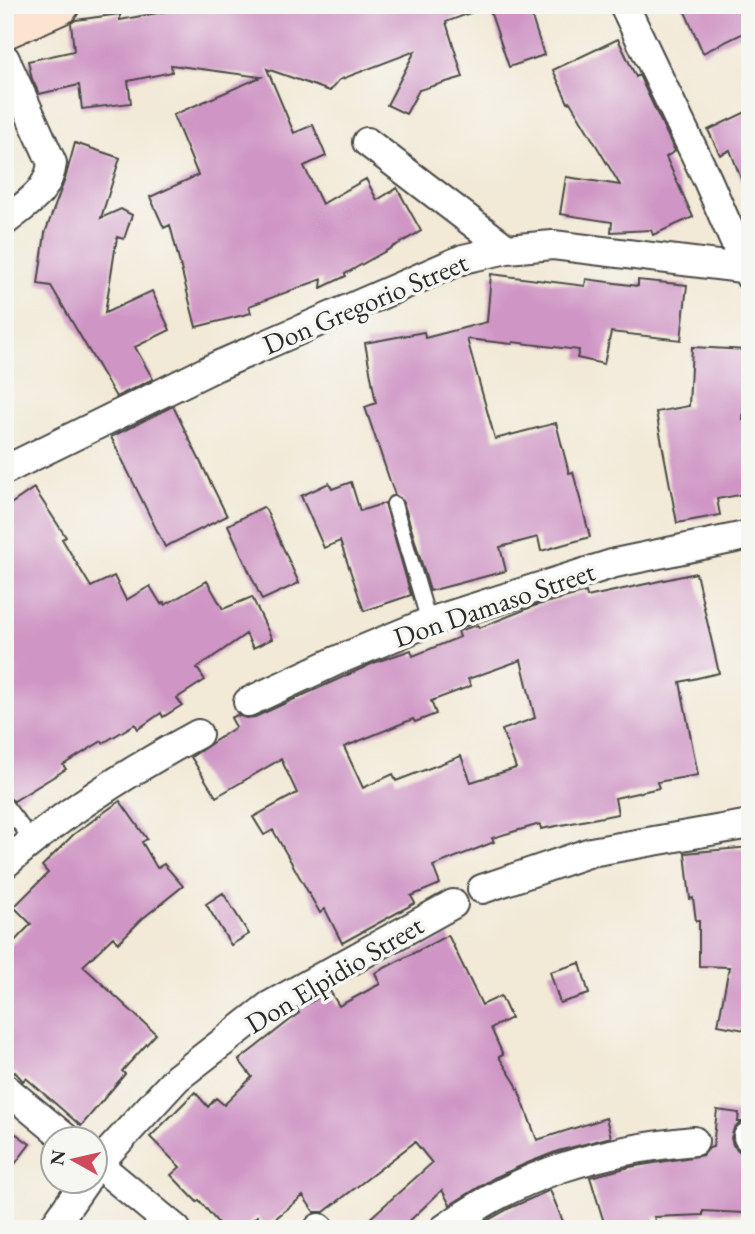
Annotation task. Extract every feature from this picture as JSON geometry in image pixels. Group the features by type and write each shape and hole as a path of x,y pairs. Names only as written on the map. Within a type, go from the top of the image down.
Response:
{"main road":[{"path":"5,29 60,5"}],"street":[{"path":"624,5 749,271"},
{"path":"5,59 52,163 51,178 43,190 5,221"},
{"path":"367,142 508,249"},
{"name":"Don Gregorio Street","path":"5,470 254,349 463,259 508,249 553,245 749,271"},
{"name":"Don Damaso Street","path":"248,702 429,622 615,563 750,535"},
{"path":"5,864 32,840 85,801 140,765 198,734"},
{"path":"482,889 591,852 750,824"},
{"name":"Don Elpidio Street","path":"108,1153 177,1078 269,1006 453,904"},
{"path":"5,1088 52,1126"},
{"path":"444,1229 505,1191 550,1171 609,1153 694,1141"},
{"path":"108,1180 176,1229"},
{"name":"Don Elpidio Street","path":"52,1229 75,1196"}],"lane":[{"path":"394,505 429,622"},
{"path":"5,805 32,840"}],"building":[{"path":"199,5 486,7 446,22 463,77 419,90 406,114 387,105 415,51 339,80 330,91 267,69 294,133 313,125 326,156 304,166 322,204 366,179 377,200 397,188 421,231 321,288 322,279 249,306 251,313 196,327 170,225 164,228 150,197 198,175 173,115 261,77 171,65 172,72 128,81 131,103 82,109 79,85 39,94 28,61 74,51 71,23 76,20 120,14 120,20"},
{"path":"488,5 528,5 544,55 509,67"},
{"path":"682,5 745,5 750,14 750,30 703,53"},
{"path":"618,39 636,77 639,75 675,151 666,157 693,217 653,235 651,230 611,232 612,222 560,214 566,177 620,185 570,102 568,103 553,70"},
{"path":"750,110 748,197 730,150 720,155 708,130"},
{"path":"75,143 120,158 101,218 121,209 132,215 124,239 117,237 105,313 152,291 170,330 135,347 153,379 116,397 51,286 38,284 45,233"},
{"path":"491,274 585,286 586,279 638,286 638,280 687,285 681,340 611,332 604,364 577,358 579,350 467,339 495,439 556,423 569,473 573,472 590,537 541,551 538,537 500,547 506,571 430,591 403,501 395,495 365,407 376,403 365,343 424,332 425,338 487,322"},
{"path":"692,347 747,350 743,420 750,419 750,493 717,499 720,515 677,523 656,412 689,406"},
{"path":"173,406 227,516 165,547 111,437"},
{"path":"351,482 360,511 385,503 411,595 364,611 340,541 324,548 301,496 329,483 332,489"},
{"path":"34,488 66,537 62,539 91,587 114,576 126,600 150,586 161,604 164,602 165,605 207,581 223,609 252,597 272,639 253,648 246,634 197,668 205,680 177,698 182,705 163,717 161,713 138,729 135,724 103,743 102,741 63,765 66,769 14,801 5,796 5,508"},
{"path":"263,507 299,583 262,600 228,525"},
{"path":"696,573 719,673 680,682 698,775 657,782 659,788 615,798 618,814 541,829 540,824 492,838 494,842 433,866 440,884 411,896 415,903 342,943 325,909 320,913 273,830 264,835 253,817 297,793 281,759 216,797 191,757 236,727 231,718 237,715 255,717 376,662 411,650 413,656 460,637 458,631 478,625 479,628 534,606 586,592 587,597","holes":["521,660 535,718 502,730 516,768 471,782 461,756 396,781 393,774 363,788 344,747 413,719 415,722 436,714 431,701 471,686 468,679"]},
{"path":"120,801 147,839 142,842 157,868 164,864 183,886 142,919 118,943 113,937 83,966 156,1034 122,1071 125,1074 81,1126 26,1078 23,1081 15,1072 5,1072 5,951 31,924 14,907 48,873 42,866 74,834"},
{"path":"750,847 750,1031 718,1025 729,967 699,966 699,921 696,921 693,898 690,899 685,853"},
{"path":"223,893 249,934 231,945 206,904"},
{"path":"448,935 482,1005 501,996 511,1018 491,1028 503,1055 499,1057 516,1084 537,1140 606,1118 611,1137 558,1151 525,1164 494,1178 450,1205 442,1190 401,1229 358,1229 432,1163 415,1142 324,1212 314,1212 303,1196 265,1227 257,1216 243,1229 223,1229 199,1200 197,1202 171,1175 180,1167 150,1137 195,1092 208,1107 216,1098 224,1105 252,1077 239,1060 299,1013 297,1010 330,991 339,1006 380,984 375,973"},
{"path":"580,963 589,994 560,1003 550,972"},
{"path":"717,1110 739,1113 738,1122 742,1122 734,1128 731,1138 739,1151 750,1154 750,1205 745,1205 744,1213 703,1211 703,1215 654,1217 658,1229 606,1229 590,1177 630,1167 703,1155 713,1147"},
{"path":"5,1126 30,1144 5,1177"},
{"path":"550,1190 566,1229 476,1227 510,1208"}]}
